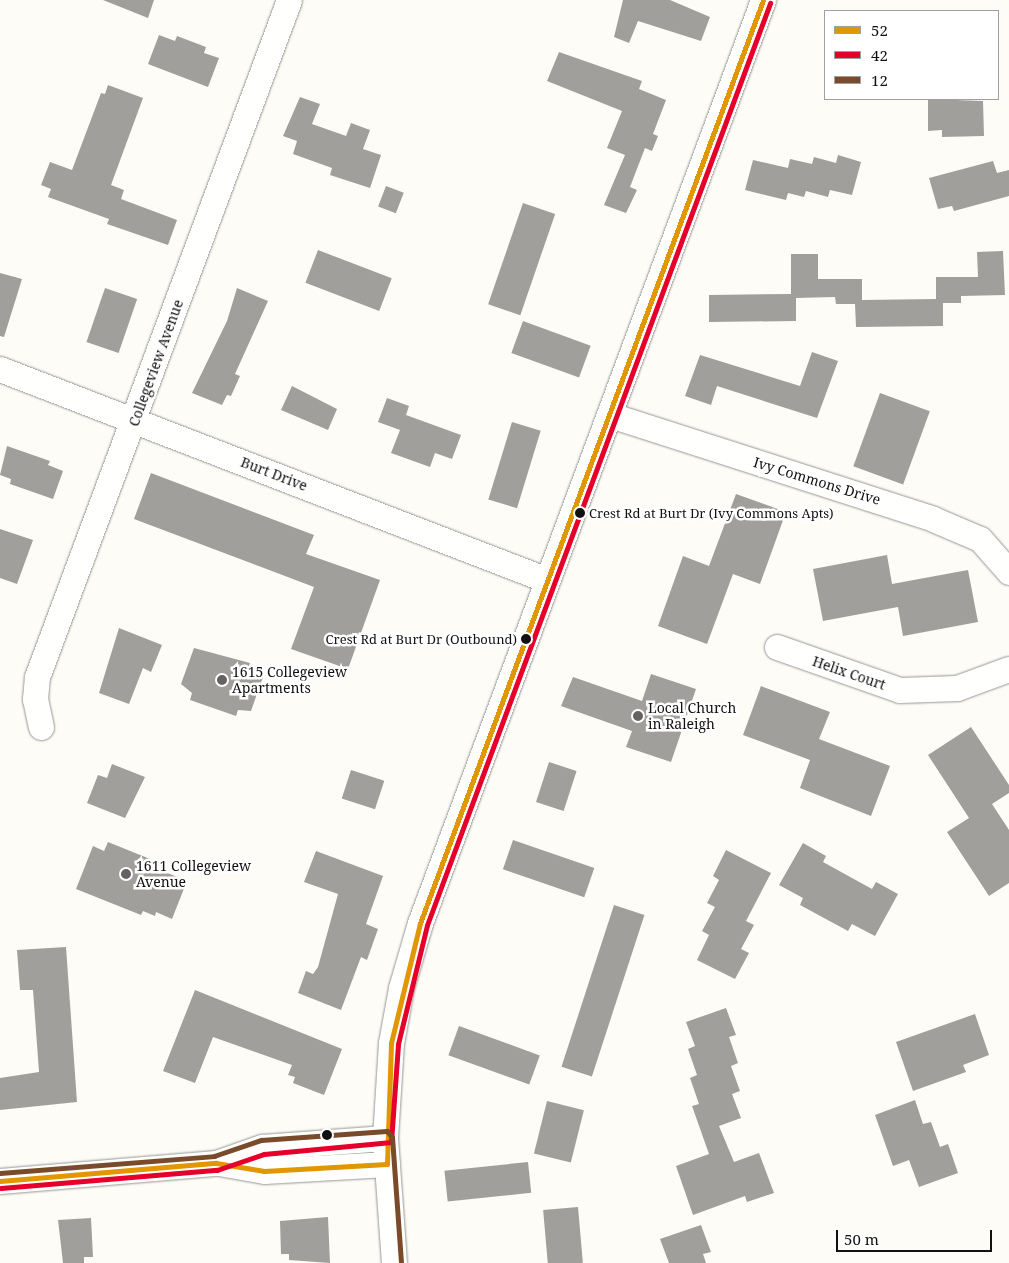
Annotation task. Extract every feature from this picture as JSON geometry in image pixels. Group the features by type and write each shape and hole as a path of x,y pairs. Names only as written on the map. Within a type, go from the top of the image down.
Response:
{"street":[{"name":"Collegeview Avenue","path":"41,726 35,699 37,677 135,420 289,0"},
{"path":"394,1263 385,1138 391,1043 400,988 420,923 763,0"},
{"name":"Burt Drive","path":"0,370 135,420 547,580"},
{"name":"Ivy Commons Drive","path":"610,415 933,519 980,539 1009,572"},
{"name":"Helix Court","path":"777,646 900,690 956,688 1009,669"},
{"path":"216,1163 262,1147 385,1138"},
{"path":"0,1181 216,1163 264,1171 387,1164"}],"building":[{"path":"103,0 154,0 148,18"},
{"path":"623,0 670,0 710,17 701,41 638,21 629,43 614,37"},
{"path":"159,35 175,41 177,36 206,47 204,53 219,58 208,87 148,64"},
{"path":"559,52 642,81 639,89 666,100 653,134 658,136 652,151 645,148 630,187 637,190 626,213 604,205 625,155 607,148 622,111 547,81"},
{"path":"108,85 143,98 111,185 124,190 121,199 177,220 168,245 107,224 109,219 48,197 51,189 41,185 50,162 72,170 101,93 105,94"},
{"path":"300,97 320,104 312,124 346,136 351,123 370,130 363,149 381,155 370,188 330,175 332,168 293,154 297,141 283,136"},
{"path":"928,100 983,101 984,136 942,137 942,130 928,131"},
{"path":"838,155 861,162 852,195 830,190 828,197 806,191 804,197 788,193 786,200 745,190 753,160 788,168 790,159 812,164 814,157 836,163"},
{"path":"993,161 997,173 1009,170 1009,196 954,211 952,206 938,209 929,178"},
{"path":"386,186 404,193 396,213 378,207"},
{"path":"523,203 555,214 520,315 488,304"},
{"path":"318,250 392,278 379,311 305,283"},
{"path":"1003,251 1005,295 961,296 961,303 943,303 943,326 856,327 855,304 836,304 835,297 796,298 796,321 709,322 709,295 791,294 791,254 818,254 818,279 862,279 862,300 936,299 936,277 978,277 977,252"},
{"path":"0,273 22,279 4,337 0,336"},
{"path":"105,288 137,299 119,353 86,342"},
{"path":"237,288 268,301 235,374 240,376 231,396 227,395 222,405 192,393 227,321"},
{"path":"523,321 591,346 579,378 511,353"},
{"path":"812,352 838,361 817,418 717,386 711,405 685,396 700,355 800,386"},
{"path":"292,386 337,409 328,430 281,410"},
{"path":"880,393 930,411 903,484 853,466"},
{"path":"387,398 409,406 406,415 461,435 452,459 435,453 430,467 391,453 400,430 378,422"},
{"path":"512,422 541,431 517,508 488,499"},
{"path":"7,446 50,461 48,465 63,471 53,499 10,484 11,479 0,475"},
{"path":"151,473 314,535 306,554 380,580 348,669 291,649 314,587 134,519"},
{"path":"736,494 786,512 760,584 733,574 707,644 658,626 683,556 709,566"},
{"path":"0,529 33,540 17,584 0,578"},
{"path":"887,555 892,584 968,570 978,622 903,636 898,607 823,621 813,569"},
{"path":"119,628 162,645 151,672 143,668 129,704 99,693"},
{"name":"1615 Collegeview Apartments","path":"194,648 250,663 247,671 263,677 251,711 238,710 236,716 190,700 192,693 181,684"},
{"name":"Local Church in Raleigh","path":"651,674 696,689 671,762 626,747 632,731 561,706 573,677 642,701"},
{"path":"761,686 830,712 819,739 890,766 871,816 800,788 810,760 743,735"},
{"path":"971,727 1009,785 1009,793 992,804 1009,830 1009,883 989,896 947,832 969,818 928,755"},
{"path":"549,762 577,771 564,811 536,802"},
{"path":"112,764 145,777 125,818 87,803 98,775 107,778"},
{"path":"351,770 384,781 375,809 342,799"},
{"path":"513,840 594,868 584,897 503,869"},
{"name":"1611 Collegeview Avenue","path":"108,842 155,861 153,867 187,881 172,919 156,912 155,916 143,911 141,915 76,889 93,846 104,851"},
{"path":"803,843 826,856 823,862 872,889 876,882 898,894 875,936 852,924 848,931 800,905 803,898 779,885"},
{"path":"726,850 771,873 746,921 754,925 741,949 749,953 735,979 697,960 709,935 702,931 715,907 707,903 719,880 713,876"},
{"path":"316,851 383,876 366,924 378,929 367,960 361,957 341,1010 298,993 306,971 313,974 318,967 338,894 304,882"},
{"path":"614,905 644,915 592,1077 561,1067"},
{"path":"66,947 77,1102 0,1110 0,1078 39,1072 33,990 20,990 17,950"},
{"path":"195,990 342,1049 324,1095 293,1083 295,1077 288,1075 292,1065 213,1037 195,1083 163,1071"},
{"path":"726,1008 736,1035 729,1037 738,1063 731,1066 740,1091 732,1094 741,1118 719,1126 734,1162 759,1153 774,1193 747,1202 745,1196 693,1215 676,1166 709,1154 692,1106 699,1104 690,1078 697,1075 688,1049 695,1046 686,1022"},
{"path":"975,1014 989,1055 963,1065 966,1072 913,1091 896,1042"},
{"path":"459,1026 540,1055 529,1085 448,1055"},
{"path":"915,1100 923,1124 931,1122 940,1147 948,1144 958,1173 919,1187 909,1160 893,1166 875,1115"},
{"path":"547,1101 584,1110 571,1163 534,1153"},
{"path":"528,1162 531,1193 448,1202 444,1171"},
{"path":"578,1207 583,1263 548,1263 543,1210"},
{"path":"328,1217 330,1263 289,1260 289,1254 281,1254 280,1221"},
{"path":"91,1218 93,1257 84,1257 84,1263 63,1263 58,1220"},
{"path":"701,1225 711,1252 703,1254 706,1263 669,1263 660,1239"}],"transit line":[{"name":"52","path":"0,1181 216,1163 264,1171 387,1164 391,1043 420,923 763,0"},
{"name":"42","path":"1,1188 217,1170 264,1154 391,1142 398,1044 427,925 770,3"},
{"name":"12","path":"0,1173 214,1156 261,1140 387,1131 392,1137 401,1262"}],"place":[{"name":"Crest Rd at Burt Dr (Ivy Commons Apts)","path":"580,513"},
{"name":"Crest Rd at Burt Dr (Outbound)","path":"526,639"},
{"name":"1615 Collegeview Apartments","path":"222,680"},
{"name":"Local Church in Raleigh","path":"638,716"},
{"name":"1611 Collegeview Avenue","path":"126,874"}]}
